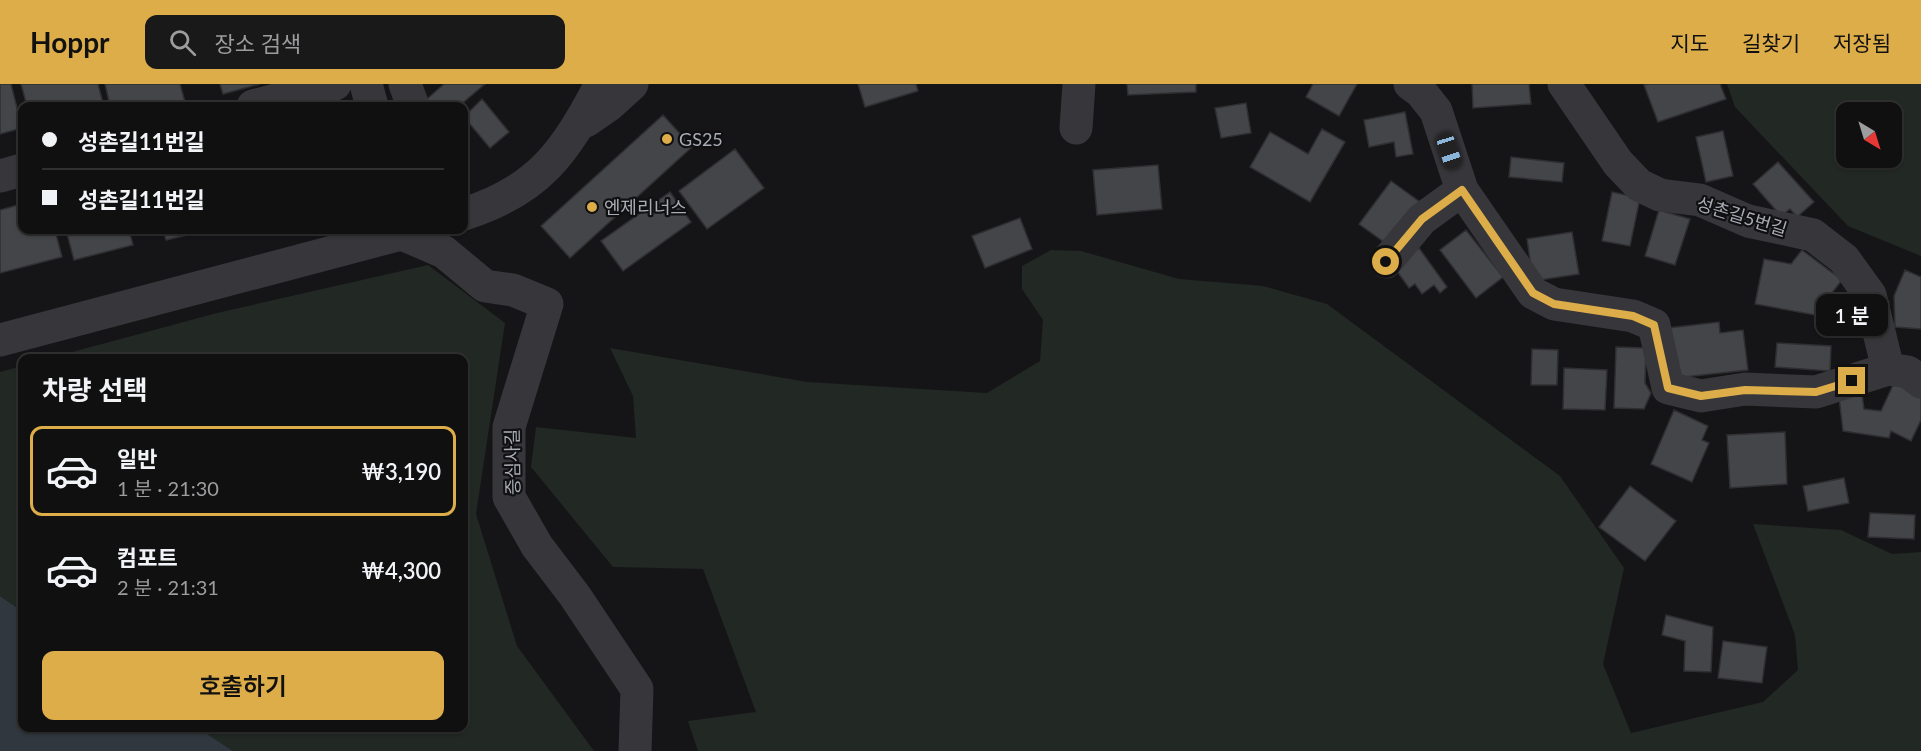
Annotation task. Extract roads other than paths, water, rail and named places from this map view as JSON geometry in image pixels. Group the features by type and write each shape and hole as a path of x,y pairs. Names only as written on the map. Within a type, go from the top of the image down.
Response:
{"street":[{"path":"268,102 335,84"},
{"path":"366,84 371,102"},
{"path":"405,84 412,102"},
{"path":"468,212 510,196 540,176 579,125 601,84"},
{"path":"579,125 609,105 632,84"},
{"path":"1076,128 1079,84"},
{"path":"1410,84 1421,92 1436,111 1462,190 1533,293 1554,304 1633,316 1654,325 1668,388 1701,396 1745,390 1816,392 1888,369 1908,372 1921,382"},
{"name":"성촌길5번길","path":"1564,84 1618,163 1640,185 1660,195 1701,201 1748,221 1813,235 1844,259 1870,295 1888,369"},
{"path":"0,176 18,171"},
{"path":"1386,262 1422,219 1462,190"},
{"name":"증심사길","path":"0,340 396,234"},
{"name":"증심사길","path":"412,234 444,252 485,286 513,290 547,304 509,427 509,497 537,546 575,596 637,689 635,751"}],"place":[{"name":"GS25","path":"667,139"},
{"name":"엔제리너스","path":"592,207"}]}
